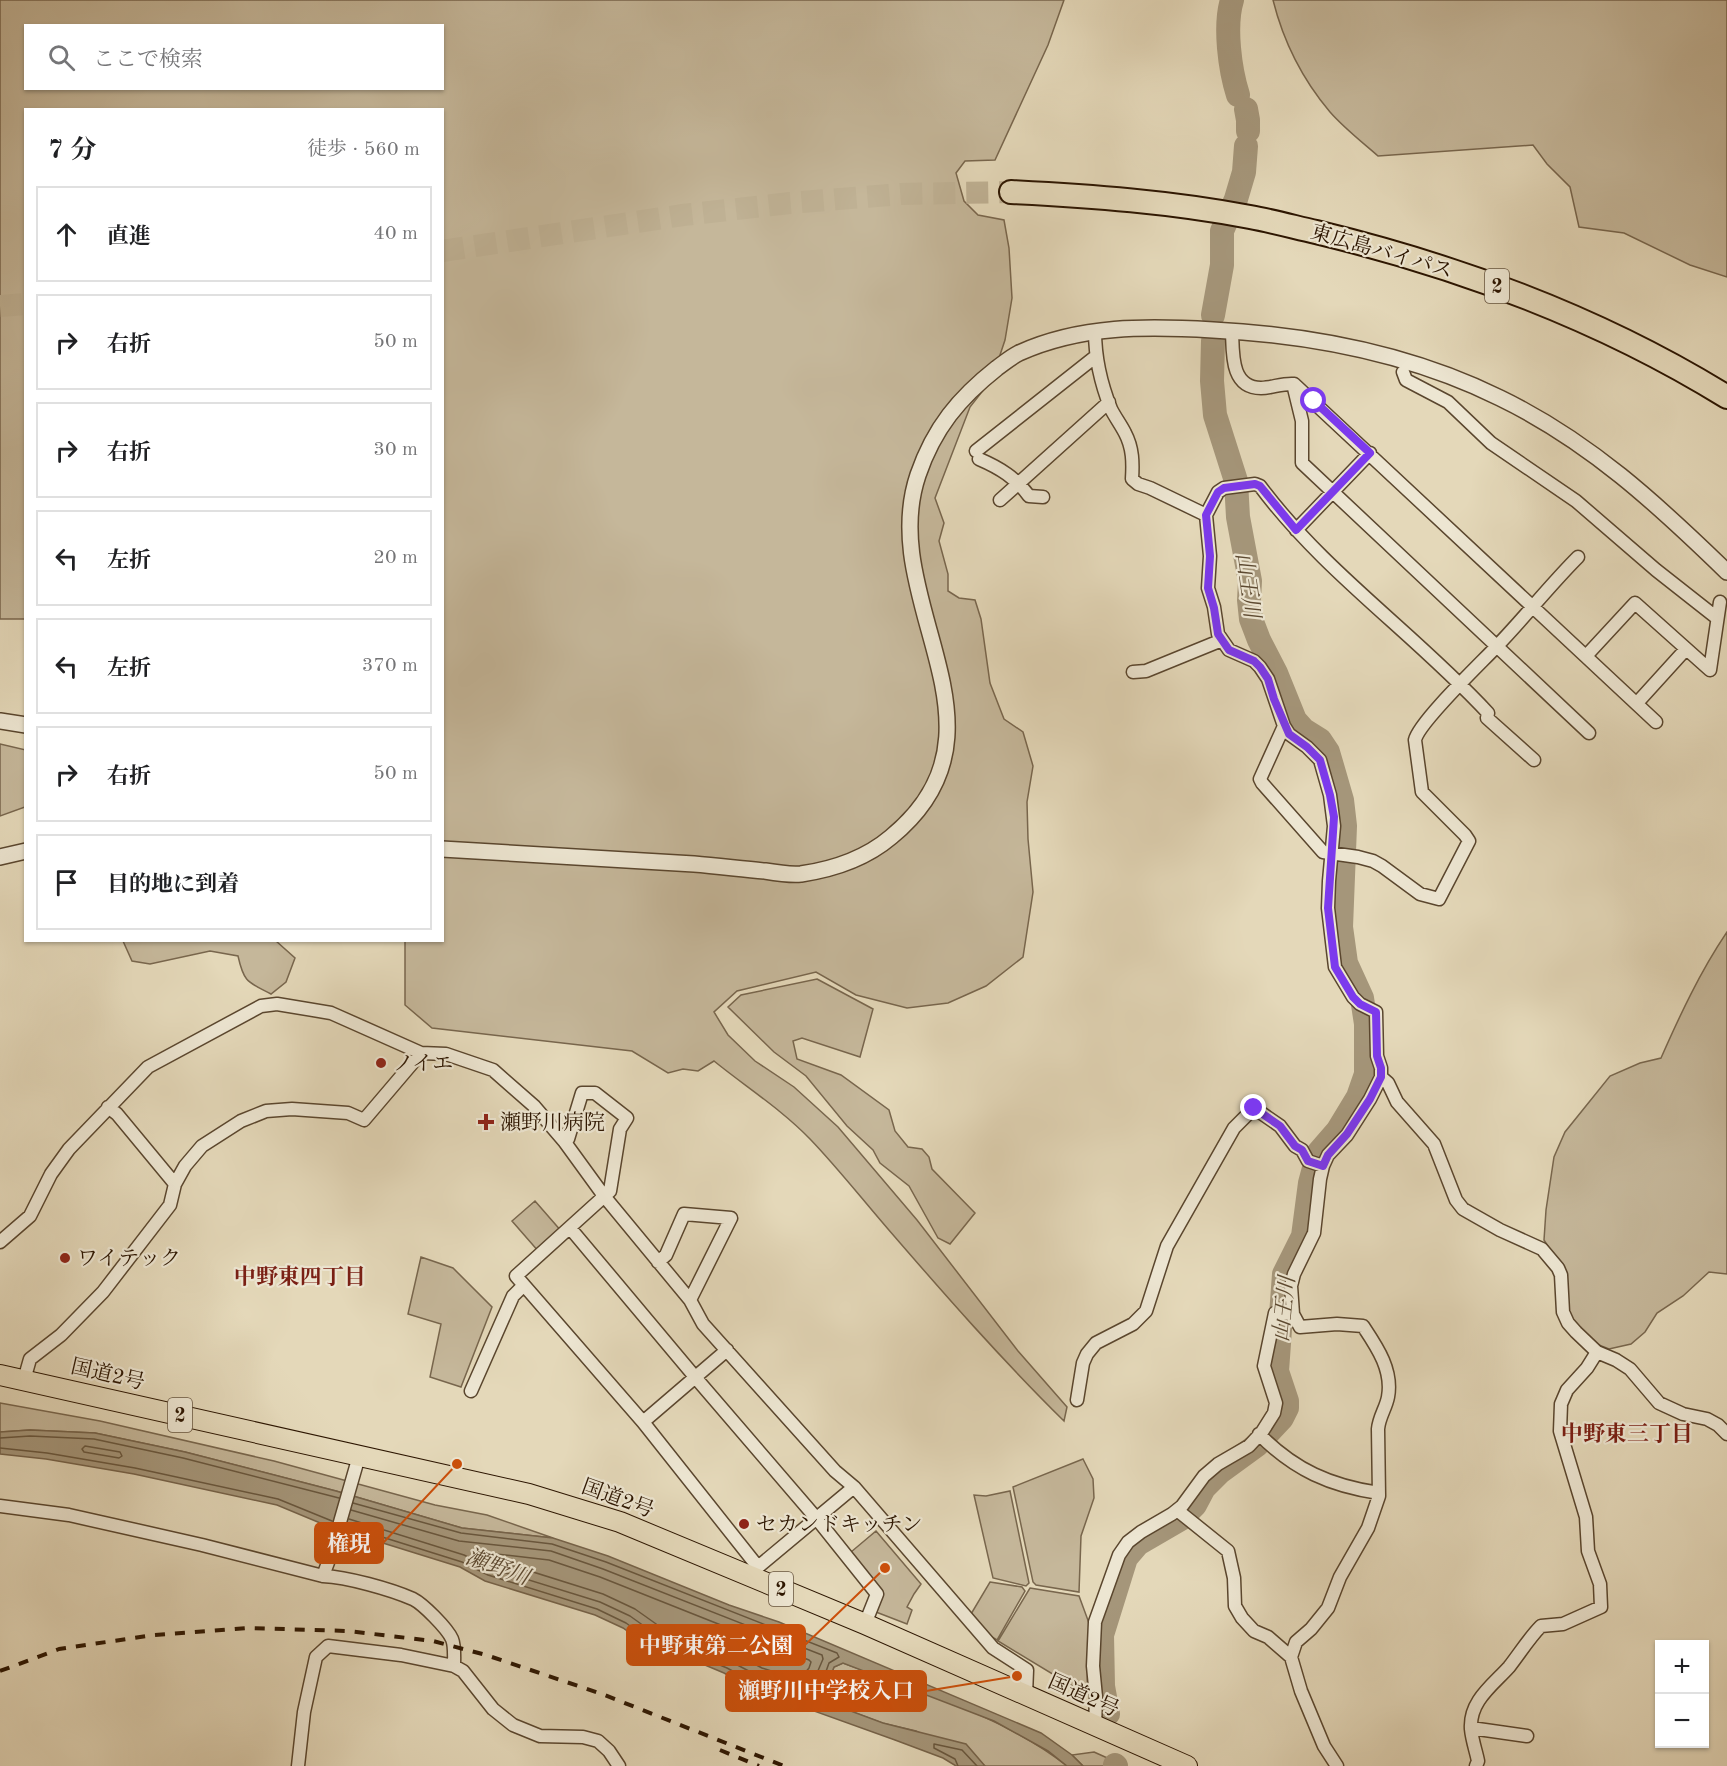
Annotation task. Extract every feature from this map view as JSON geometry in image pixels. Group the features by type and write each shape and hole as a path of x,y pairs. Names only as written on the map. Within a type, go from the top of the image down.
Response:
{"highway":[{"name":"東広島バイパス","path":"1011,192 1086,195 1203,209 1251,217 1370,245 1449,269 1521,295 1659,358 1727,398"},
{"name":"国道2号","path":"0,1376 529,1494 599,1514 756,1572 865,1624 1187,1766"}],"street":[{"path":"444,849 700,865 796,874 843,866 873,851 892,837 916,816 930,793 943,769 948,734 944,683 914,573 910,541 909,507 922,465 930,446 964,396 1014,355 1077,333 1125,327 1232,331 1370,351 1427,367 1499,397 1590,450 1645,496 1727,572"},
{"path":"1095,331 1095,357 1109,402 1131,448 1132,479 1138,484 1206,515"},
{"path":"1232,331 1235,370 1245,383 1257,388 1283,383 1293,384 1370,453 1656,722"},
{"path":"1043,497 1029,496 1019,483 978,455 1095,357"},
{"path":"1403,372 1406,380 1448,402 1491,443 1576,501 1656,570 1718,618"},
{"path":"1293,384 1302,421 1302,464 1589,733"},
{"path":"1000,500 1109,402"},
{"path":"1296,530 1370,453"},
{"path":"1291,1657 1296,1642 1311,1629 1328,1608 1340,1577 1368,1527 1379,1493 1378,1428 1389,1396 1388,1375 1380,1354 1363,1326 1337,1324 1300,1327 1292,1314 1291,1286 1294,1274 1314,1233 1322,1166 1328,1155 1353,1126 1370,1099 1381,1077 1381,1068 1377,1056 1376,1012 1360,1004 1353,997 1335,967 1328,908 1334,817 1324,770 1320,760 1289,734 1284,726 1268,679 1260,667 1254,661 1229,650 1218,634 1208,588 1210,556 1206,515 1218,492 1224,488 1260,486 1296,530 1343,577 1461,684 1488,713 1487,718 1534,760"},
{"path":"1284,726 1260,779 1323,852 1358,857 1382,866 1420,894 1439,899 1469,841 1466,835 1422,792 1415,740 1417,733 1578,557"},
{"path":"1586,656 1635,603 1710,670 1720,602"},
{"path":"1133,672 1146,671 1222,640"},
{"path":"1636,703 1686,649"},
{"path":"0,721 24,725"},
{"path":"0,857 24,851"},
{"path":"0,1242 30,1216 51,1174 69,1149 148,1067 261,1006 277,1004 331,1013 421,1053 446,1054 493,1070 534,1106 564,1141 604,1196 690,1300 704,1324 835,1471 854,1487 993,1648 1027,1670 1026,1695"},
{"path":"24,1380 30,1359 61,1335 109,1283 170,1204 175,1184 202,1146 242,1121 266,1111 292,1109 348,1113 364,1120 421,1053"},
{"path":"1381,1077 1388,1083 1397,1102 1434,1144 1456,1200 1463,1209 1500,1230 1542,1249 1558,1268 1561,1275 1563,1312 1568,1323 1597,1352 1617,1360 1630,1369 1659,1403 1683,1414 1712,1422 1727,1434"},
{"path":"564,1141 568,1139 582,1093 595,1093 627,1118 620,1129 610,1191 516,1276 643,1422 756,1572 854,1487"},
{"path":"108,1107 117,1114 175,1184"},
{"path":"1077,1401 1083,1363 1087,1354 1096,1343 1133,1324 1146,1311 1167,1246 1234,1128 1254,1108 1280,1126 1295,1146 1302,1150 1308,1161 1322,1166"},
{"path":"658,1262 666,1255 684,1214 731,1218 690,1300"},
{"path":"570,1228 817,1519 877,1594 865,1624"},
{"path":"471,1391 513,1296 524,1285"},
{"path":"1095,1727 1096,1697 1093,1666 1095,1622 1119,1555 1128,1542 1181,1512 1204,1476 1226,1459 1262,1437 1276,1403 1264,1366 1264,1357 1276,1313 1292,1314"},
{"path":"643,1422 728,1350"},
{"path":"1476,1766 1478,1761 1471,1728 1473,1713 1482,1695 1541,1626 1563,1624 1601,1607 1600,1584 1588,1551 1586,1517 1560,1431 1562,1404 1567,1390 1587,1368 1597,1352"},
{"path":"1262,1437 1290,1462 1311,1474 1350,1488 1379,1493"},
{"path":"323,1576 359,1456"},
{"path":"0,1506 69,1515 202,1545 323,1576 338,1577 414,1600 452,1639 454,1666"},
{"path":"1181,1512 1228,1551 1234,1578 1236,1606 1242,1618 1254,1631 1268,1637 1291,1657 1301,1691 1324,1746 1337,1766"},
{"path":"298,1766 304,1712 316,1657 328,1646 400,1655 454,1666 463,1671 493,1708 513,1725 540,1736 583,1737 598,1741 609,1751 618,1766"},
{"path":"1471,1728 1527,1736"}],"shaded area":[{"path":"0,0 1064,0 1048,45 995,160 965,161 956,173 964,201 978,215 1004,220 1009,248 1012,298 1005,340 992,379 970,407 935,498 944,523 939,541 948,574 948,591 959,598 975,600 981,619 990,683 1004,719 1023,732 1033,766 1027,802 1033,892 1023,957 986,986 948,1003 907,1008 856,995 816,972 737,991 714,1012 728,1035 755,1061 794,1087 838,1127 917,1220 1018,1351 1067,1407 1064,1421 974,1327 810,1139 775,1108 714,1061 698,1071 683,1069 668,1073 632,1051 432,1028 405,1005 405,942 444,942 444,108 24,108 24,619 0,619"},
{"path":"1273,0 1727,0 1727,277 1690,265 1624,233 1579,227 1570,187 1547,164 1533,145 1378,156 1335,118 1311,87 1288,45"},
{"path":"0,744 24,750 24,807 0,816"},
{"path":"1727,932 1727,1274 1709,1272 1683,1296 1657,1313 1645,1332 1631,1344 1609,1349 1581,1338 1571,1321 1564,1278 1544,1240 1554,1157 1565,1132 1610,1076 1640,1063 1661,1058 1691,994"},
{"path":"123,942 277,942 295,958 286,982 271,994 248,981 242,972 238,956 210,951 150,964 132,961"},
{"path":"817,979 873,1009 860,1057 802,1038 793,1041 797,1059 841,1075 889,1110 895,1131 908,1147 922,1149 929,1157 932,1169 975,1213 950,1244 938,1238 909,1186 880,1163 873,1150 847,1126 806,1076 774,1052 728,1007 741,995"},
{"path":"535,1201 562,1232 539,1252 512,1221"},
{"path":"421,1257 453,1268 492,1307 461,1387 430,1377 441,1324 408,1314"},
{"path":"0,1403 100,1421 274,1461 435,1505 487,1515 553,1538 462,1528 336,1491 185,1452 95,1433 30,1430 0,1432"},
{"path":"1083,1459 1093,1479 1094,1498 1081,1536 1079,1592 1036,1585 1033,1582 1013,1487"},
{"path":"1010,1491 1029,1583 1026,1586 993,1578 974,1495 986,1496"},
{"path":"876,1531 921,1584 907,1607 912,1610 907,1624 876,1612 882,1593 851,1552"},
{"path":"990,1582 1022,1587 1025,1591 997,1640 985,1633 971,1614"},
{"path":"1030,1588 1079,1596 1089,1623 1087,1693 998,1641"},
{"path":"843,1663 960,1706 1016,1733 1067,1766 985,1766 916,1731 882,1723 821,1700 820,1690 829,1680 834,1667"},
{"path":"1094,1752 1125,1766 1083,1766 1072,1755"}],"water":[{"name":"瀬野川","path":"30,1430 95,1433 185,1452 336,1491 462,1528 553,1538 608,1556 729,1605 779,1622 1041,1733 1072,1755 1083,1766 1067,1766 1048,1751 994,1721 843,1663 834,1667 829,1680 820,1690 821,1700 883,1723 966,1744 985,1766 956,1766 943,1758 753,1689 724,1673 674,1652 669,1661 623,1628 595,1615 485,1581 460,1567 325,1525 277,1505 134,1474 46,1459 0,1454 0,1432"}],"waterway":[{"name":"山王川","path":"1232,0 1228,22 1229,48 1238,95"},
{"name":"山王川","path":"1246,109 1248,131"},
{"name":"山王川","path":"1213,315 1222,265 1222,231 1236,199 1244,172 1246,146"},
{"name":"山王川","path":"1108,1714 1103,1686 1102,1635 1126,1558 1138,1544 1181,1519 1195,1505 1204,1488 1220,1472 1257,1445 1282,1418 1287,1408 1287,1401 1277,1371 1284,1274 1303,1236 1310,1183 1318,1153 1338,1130 1358,1097 1366,1074 1366,1024 1362,998 1346,963 1341,927 1345,826 1342,800 1328,752 1320,740 1304,730 1295,720 1251,619 1250,581 1238,517 1236,481 1215,415 1212,381 1213,341"}],"tunnel":[{"path":"444,251 683,215 790,203 901,194 1011,192"},
{"path":"0,306 24,304"}],"railway":[{"path":"0,1671 59,1649 154,1635 248,1628 348,1631 433,1641 486,1655 602,1694 784,1766"},
{"path":"720,1750 759,1766"}],"place":[{"name":"ノイエ","path":"381,1063"},
{"name":"瀬野川病院","path":"486,1122"},
{"name":"ワイテック","path":"65,1258"},
{"name":"権現","path":"457,1464"},
{"name":"セカンドキッチン","path":"744,1524"},
{"name":"中野東第二公園","path":"885,1568"},
{"name":"瀬野川中学校入口","path":"1017,1676"}],"district":[{"name":"中野東四丁目","path":"300,1276"},
{"name":"中野東三丁目","path":"1627,1433"}],"route":[{"path":"1254,1108 1280,1126 1295,1146 1302,1150 1308,1161 1323,1166 1328,1155 1347,1134 1370,1099 1381,1077 1377,1056 1376,1012 1360,1004 1353,997 1335,967 1333,958 1328,908 1334,817 1324,770 1320,760 1289,734 1284,726 1268,679 1260,667 1254,661 1229,650 1225,645 1218,634 1208,588 1210,556 1206,515 1218,492 1224,488 1255,484 1260,486 1296,530 1370,453 1314,401"}]}
